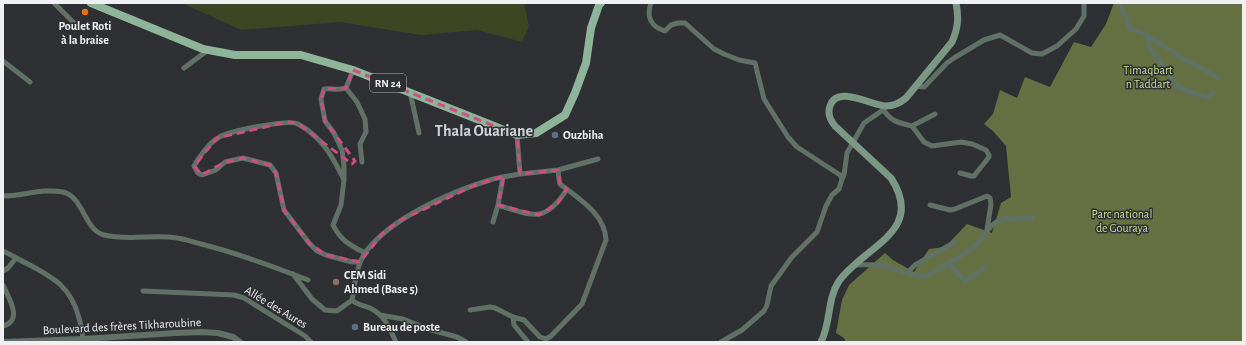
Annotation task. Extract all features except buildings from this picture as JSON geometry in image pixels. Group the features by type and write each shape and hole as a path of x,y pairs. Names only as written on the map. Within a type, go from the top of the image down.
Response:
{"main road":[{"name":"RN 24","path":"91,3 203,49 235,55 301,55 353,70 517,135 536,133 565,115 586,63 591,28 601,3"},
{"path":"821,342 825,334 834,290 854,265 879,246 890,235 898,224 902,210 901,197 898,188 891,178 830,120 828,114 833,100 839,97 856,98 882,108 900,103 906,98 952,42 958,24 956,3"}],"street":[{"path":"54,3 77,26"},
{"path":"651,3 648,14 655,27 665,31 678,23 685,23 719,52 739,60 755,63 764,99 788,137 797,147 840,175 842,179"},
{"path":"915,86 924,87 946,63 984,40 1000,35 1032,53 1042,54 1056,46 1076,29 1084,16 1084,3"},
{"path":"1120,3 1128,18 1129,28 1147,35 1184,59 1219,78"},
{"path":"1147,35 1150,48 1178,87 1206,97 1209,97 1212,93"},
{"path":"184,68 208,50"},
{"path":"3,61 30,82"},
{"path":"346,88 353,70"},
{"path":"346,88 340,90 332,88 324,90 321,99 325,120 334,133 342,150 344,180 341,205 333,225 338,236 365,253"},
{"path":"346,88 356,102 364,119 366,132 360,144 362,162"},
{"path":"410,92 419,133"},
{"path":"721,342 742,330 764,311 768,305 771,286 792,257 817,232 826,206 832,196 839,189 844,175 847,153 864,123 882,108 887,116 896,122 912,126 924,142 932,146 961,142 972,144 986,150 989,157 974,176 960,173"},
{"path":"912,126 935,114"},
{"path":"344,180 333,157 322,141 298,124 287,122 233,132 217,138 200,156 194,166 198,173 202,175 216,170 225,162 243,158 270,165 276,173 284,210 316,251 352,262 360,262"},
{"path":"517,135 520,174"},
{"path":"293,274 312,299 325,310 337,311 352,300 360,262 365,253 383,233 399,221 448,196 491,180 520,174 558,170 598,159"},
{"path":"470,310 490,307 495,308 524,320 540,337 546,339 551,336 582,304 606,240 606,234 599,218 590,207 560,184 558,170"},
{"path":"493,222 503,177"},
{"path":"498,205 523,213 539,215 546,212 558,203 567,189"},
{"path":"3,196 33,192 65,192 74,198 90,224 102,235 116,237 177,238 226,250 308,280"},
{"path":"930,205 950,210 987,196 990,198 991,204 987,231"},
{"path":"854,265 883,266 926,276 977,244 994,223 1000,220 1032,218"},
{"path":"908,272 915,265 955,242"},
{"path":"3,251 56,280 65,288 72,297 82,326 82,341"},
{"path":"3,271 8,268 16,258"},
{"path":"948,263 965,281 986,267"},
{"path":"3,285 14,310 14,316 8,325 3,326"},
{"name":"Allée des Aures","path":"142,291 234,295 244,298 305,336 311,342"},
{"path":"352,300 357,304 371,308 380,314 388,325 396,342"},
{"path":"380,314 403,319 428,329 457,337 466,342"},
{"path":"513,316 514,325 528,342"},
{"name":"Boulevard des frères Tikharoubine","path":"3,342 82,341 176,332 218,333 233,337 240,342"}],"highlighted area":[{"path":"353,70 517,135 520,174 558,170 560,184 567,189 558,203 539,215 498,205 504,176 473,186 399,221 383,233 360,262 326,255 309,243 284,210 276,173 270,165 243,158 225,162 202,175 194,166 217,138 287,122 297,123 352,164 355,161 325,121 321,99 324,89 346,88"}],"green space":[{"path":"182,3 524,3 529,26 522,42 477,30 421,35 340,22 241,30"},
{"name":"Parc national de Gouraya","path":"1114,3 1243,3 1243,342 846,342 844,338 836,333 842,300 849,285 885,253 893,260 914,272 929,249 945,247 967,224 992,233 1001,203 1011,197 1006,146 993,131 984,124 993,114 1000,90 1017,98 1025,77 1050,87 1074,42 1091,47 1106,24"}],"place":[{"name":"Poulet Roti à la braise","path":"85,12"},
{"name":"Ouzbiha","path":"555,135"},
{"name":"CEM Sidi Ahmed (Base 5)","path":"336,282"},
{"name":"Bureau de poste","path":"355,327"}],"district":[{"name":"Thala Ouariane","path":"484,130"}],"park label":[{"name":"Timaqbart n Taddart","path":"1148,77"}]}
